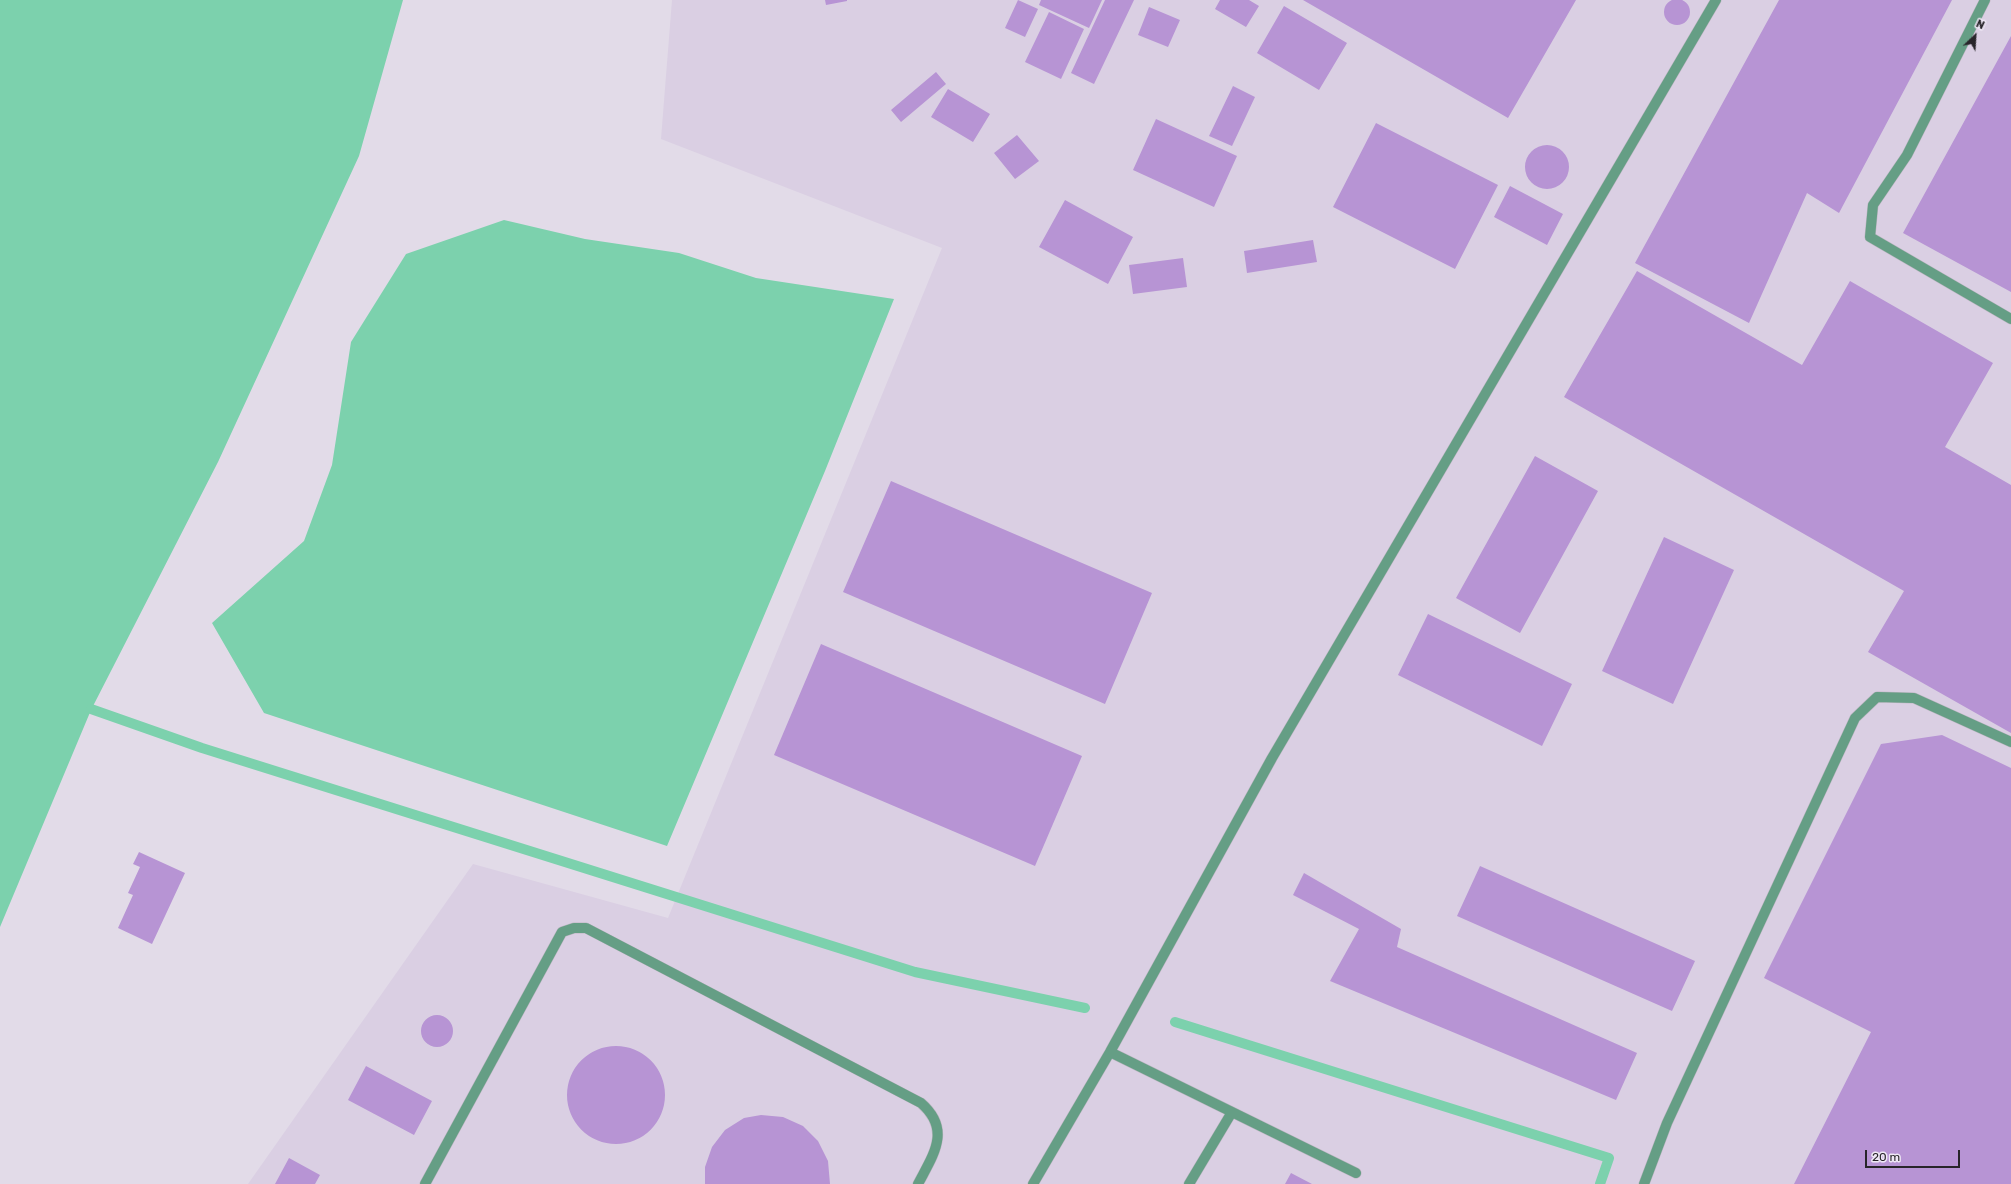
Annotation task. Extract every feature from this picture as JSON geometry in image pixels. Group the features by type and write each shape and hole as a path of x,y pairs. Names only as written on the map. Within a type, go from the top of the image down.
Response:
{"street":[{"path":"1033,1184 1110,1052 1272,758 1716,0"},
{"path":"1985,0 1907,155 1873,205 1870,237 2011,319"},
{"path":"1644,1184 1667,1122 1856,718 1877,697 1914,698 2011,742"},
{"path":"425,1184 562,932 574,928 586,928 922,1103 930,1111 935,1121 939,1140 937,1147 918,1184"},
{"path":"1110,1052 1356,1173"},
{"path":"1189,1184 1232,1112"}],"shaded area":[{"path":"0,0 403,0 359,156 218,462 91,710 0,927"},
{"path":"672,0 2011,0 2011,1184 248,1184 473,864 668,918 942,248 661,139"},
{"path":"504,220 585,239 679,253 756,278 894,299 825,471 667,846 264,713 212,623 304,541 332,465 351,342 406,254"}],"building":[{"path":"1677,-1 1686,3 1690,12 1686,21 1677,25 1668,21 1664,12 1668,3"},
{"path":"825,0 847,0 847,1 826,5"},
{"path":"1018,0 1038,9 1025,37 1005,28"},
{"path":"1041,0 1102,0 1089,28 1039,5"},
{"path":"1105,0 1134,0 1094,84 1071,73"},
{"path":"1220,0 1249,0 1259,6 1246,27 1215,9"},
{"path":"1303,0 1576,0 1508,118"},
{"path":"1779,0 1952,0 1839,213 1807,193 1749,323 1635,263"},
{"path":"1284,6 1347,43 1319,90 1257,53"},
{"path":"1149,7 1180,20 1168,47 1138,35"},
{"path":"1049,12 1084,29 1061,79 1025,62"},
{"path":"2011,36 2011,292 1903,233"},
{"path":"936,72 946,84 901,122 891,110"},
{"path":"1233,86 1255,97 1232,146 1209,136"},
{"path":"948,89 990,114 973,142 931,117"},
{"path":"1156,119 1237,156 1214,207 1133,170"},
{"path":"1376,123 1498,185 1455,269 1333,207"},
{"path":"1017,135 1039,161 1015,179 994,153"},
{"path":"1543,145 1551,145 1556,146 1563,151 1568,158 1568,176 1563,183 1556,188 1543,189 1535,186 1528,179 1525,171 1525,163 1528,155 1535,148"},
{"path":"1510,186 1563,214 1547,245 1494,217"},
{"path":"1065,200 1133,237 1108,284 1039,247"},
{"path":"1313,240 1317,262 1247,273 1244,251"},
{"path":"1183,258 1187,287 1133,294 1129,265"},
{"path":"1637,271 1802,365 1850,281 1993,363 1945,447 2011,485 2011,733 1868,652 1904,591 1564,397"},
{"path":"1535,456 1598,491 1520,633 1456,598"},
{"path":"891,481 1152,593 1105,704 843,592"},
{"path":"1664,537 1734,570 1673,704 1602,671"},
{"path":"1428,614 1572,684 1542,746 1398,675"},
{"path":"821,644 1082,756 1035,866 774,755"},
{"path":"1942,735 2011,768 2011,1184 1794,1184 1871,1032 1764,978 1881,744"},
{"path":"139,852 185,873 152,944 118,928 133,895 128,893 140,867 133,864"},
{"path":"1480,866 1695,961 1672,1011 1457,916"},
{"path":"1304,873 1401,929 1397,947 1637,1053 1616,1100 1330,981 1359,929 1293,895"},
{"path":"434,1015 440,1015 450,1022 453,1031 452,1037 446,1044 440,1047 434,1047 424,1040 421,1034 421,1028 428,1018"},
{"path":"616,1046 635,1050 651,1060 661,1076 665,1095 661,1114 651,1130 635,1140 616,1144 597,1140 581,1130 571,1114 567,1095 571,1076 581,1060 597,1050"},
{"path":"366,1066 432,1101 414,1135 348,1100"},
{"path":"761,1115 783,1117 803,1126 818,1141 828,1161 830,1184 705,1184 705,1167 712,1147 725,1130 744,1118"},
{"path":"289,1158 320,1175 315,1184 275,1184"},
{"path":"1291,1173 1312,1184 1285,1184"}],"waterway":[{"path":"91,709 202,748 915,972 1085,1008"},
{"path":"1175,1022 1609,1158 1600,1184"}]}
